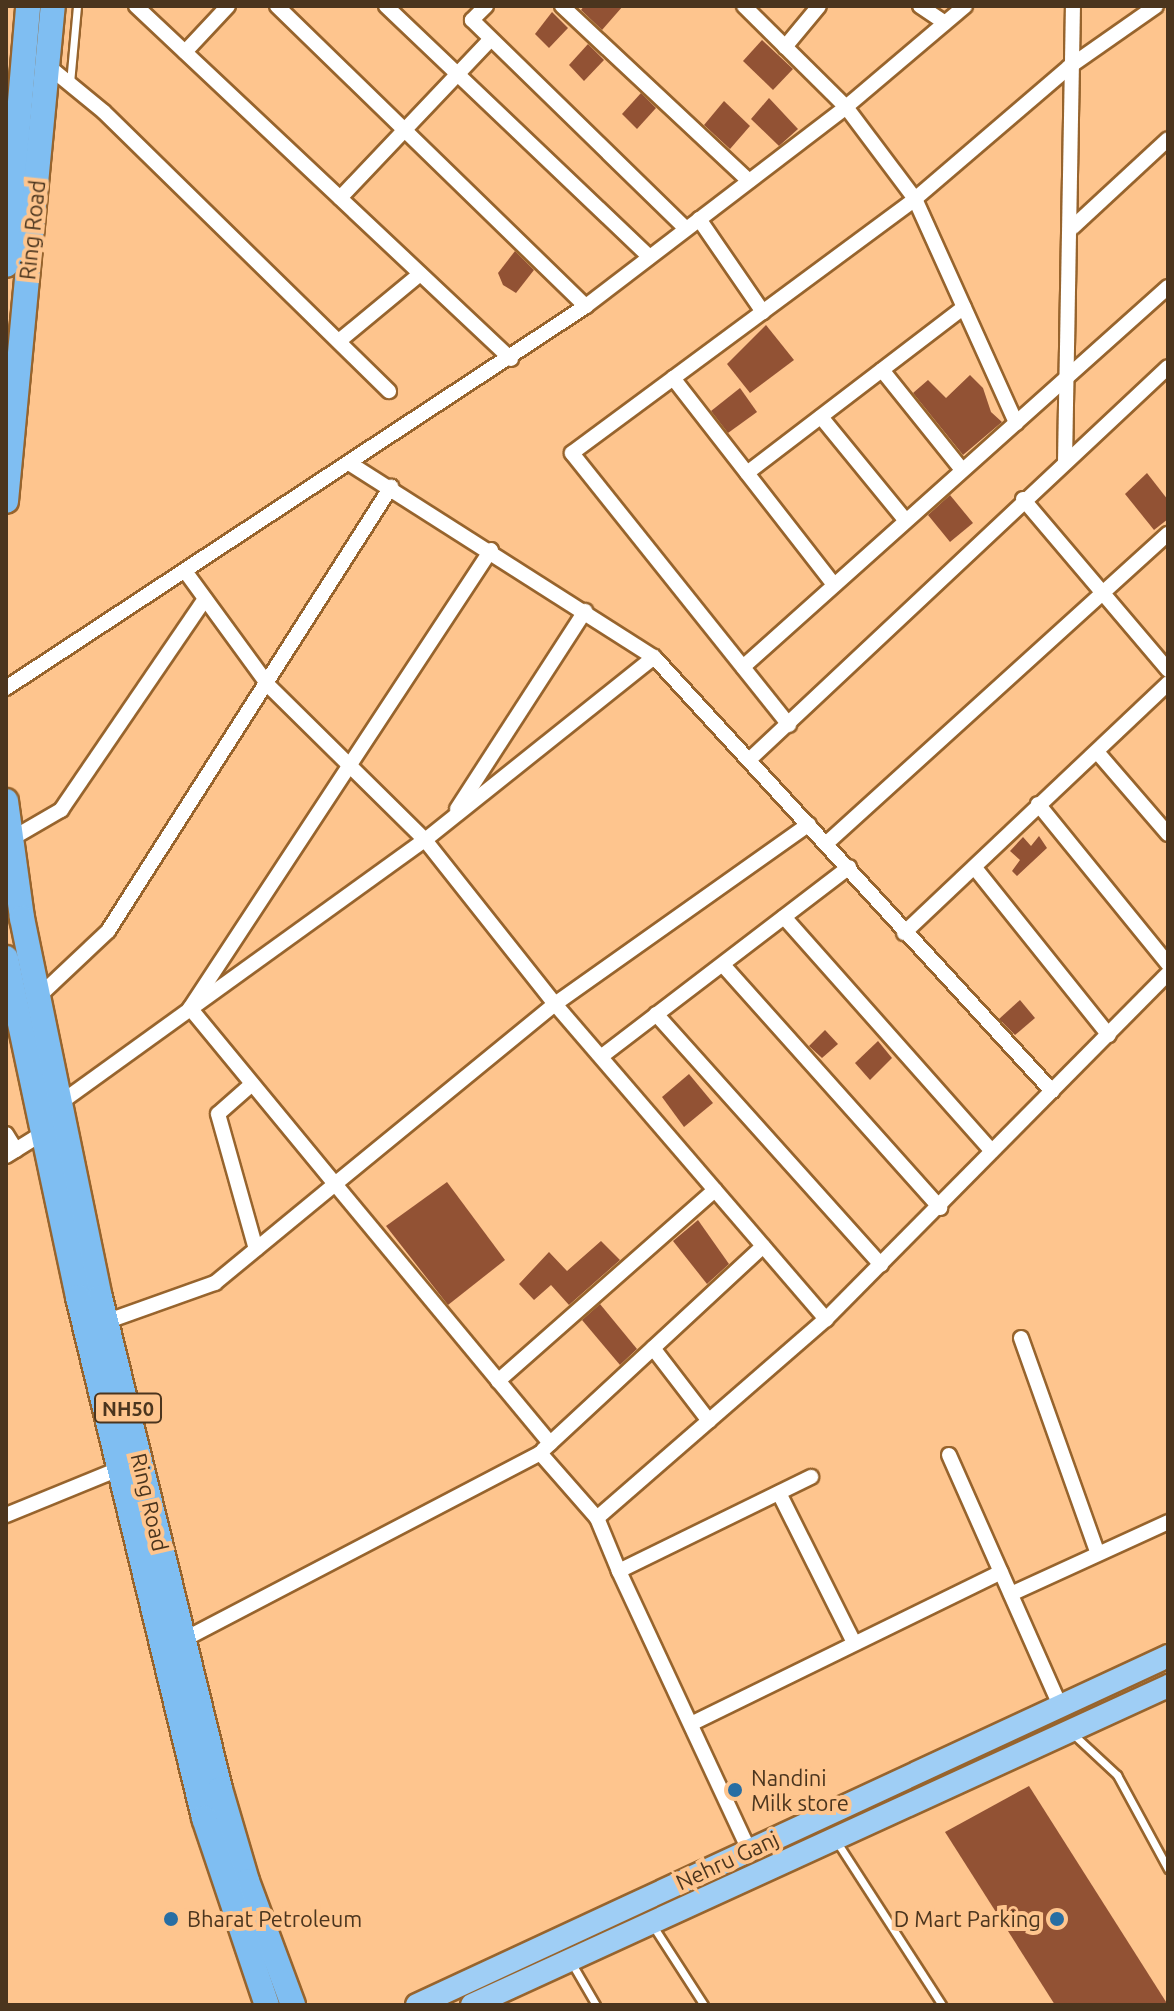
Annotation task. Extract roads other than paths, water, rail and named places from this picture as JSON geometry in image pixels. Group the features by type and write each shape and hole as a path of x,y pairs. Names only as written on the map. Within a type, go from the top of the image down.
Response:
{"highway":[{"name":"Ring Road","path":"6,265 28,6"},
{"name":"Ring Road","path":"6,501 53,6"},
{"name":"Ring Road","path":"6,801 10,841 60,1103 183,1640 243,1868 293,2005"},
{"name":"Ring Road","path":"6,958 119,1469 204,1818 267,2005"}],"main road":[{"name":"Nehru Ganj","path":"417,2005 1168,1656"},
{"name":"Nehru Ganj","path":"472,2005 1168,1686"}],"street":[{"path":"136,6 511,359"},
{"path":"185,52 228,6"},
{"path":"277,6 586,306"},
{"path":"386,6 650,257"},
{"path":"486,6 472,20 686,229"},
{"path":"744,6 846,107 915,199 1016,423"},
{"path":"785,47 819,6"},
{"path":"920,6 945,23"},
{"path":"6,688 511,359 586,306 846,107 965,6"},
{"path":"1065,462 1064,377 1073,227 1069,67 1073,6"},
{"path":"789,725 572,453 915,199 1069,67 1156,6"},
{"path":"568,8 749,181"},
{"path":"340,198 491,39"},
{"path":"48,66 389,391"},
{"path":"1073,227 1168,139"},
{"path":"699,219 763,312"},
{"path":"339,341 420,274"},
{"path":"743,667 1168,287"},
{"path":"747,473 964,307"},
{"path":"749,760 1023,499 1168,367"},
{"path":"882,370 962,470"},
{"path":"673,378 834,585"},
{"path":"821,417 906,521"},
{"path":"349,463 491,550 654,657 828,842 904,933 1052,1091"},
{"path":"38,997 108,931 268,685 391,487"},
{"path":"1023,499 1168,670"},
{"path":"828,842 1168,534"},
{"path":"190,1008 352,767 491,550"},
{"path":"185,571 268,685 425,840 555,1004 826,1319"},
{"path":"10,841 61,810 205,599"},
{"path":"451,819 585,611"},
{"path":"60,1103 425,840 654,657"},
{"path":"904,933 975,868 1038,804 1098,753 1168,683"},
{"path":"1098,753 1168,834"},
{"path":"1038,804 1168,964"},
{"path":"108,1321 215,1283 555,1004 809,824"},
{"path":"602,1056 849,867"},
{"path":"975,868 1109,1035"},
{"path":"784,917 992,1151"},
{"path":"723,965 940,1208"},
{"path":"597,1518 826,1319 940,1208 992,1151 1168,974"},
{"path":"190,1008 498,1381 597,1518 749,1850"},
{"path":"656,1014 881,1265"},
{"path":"252,1084 218,1114 256,1249"},
{"path":"6,1134 11,1153 43,1133"},
{"path":"498,1381 715,1190"},
{"path":"183,1640 545,1448 763,1246"},
{"path":"1021,1338 1098,1554"},
{"path":"653,1348 709,1421"},
{"path":"949,1455 1060,1706"},
{"path":"6,1515 119,1469"},
{"path":"619,1571 811,1477"},
{"path":"779,1493 854,1643"},
{"path":"1011,1594 1168,1522"},
{"path":"691,1724 1001,1572"}],"lane":[{"path":"70,84 77,6"},
{"path":"1070,1731 1117,1775 1168,1868"},
{"path":"835,1840 942,2005"},
{"path":"651,1922 704,2005"},
{"path":"569,1959 596,2005"}],"place":[{"name":"Nandini Milk store","path":"735,1790"},
{"name":"Bharat Petroleum","path":"171,1919"},
{"name":"D Mart Parking","path":"1057,1919"}]}
